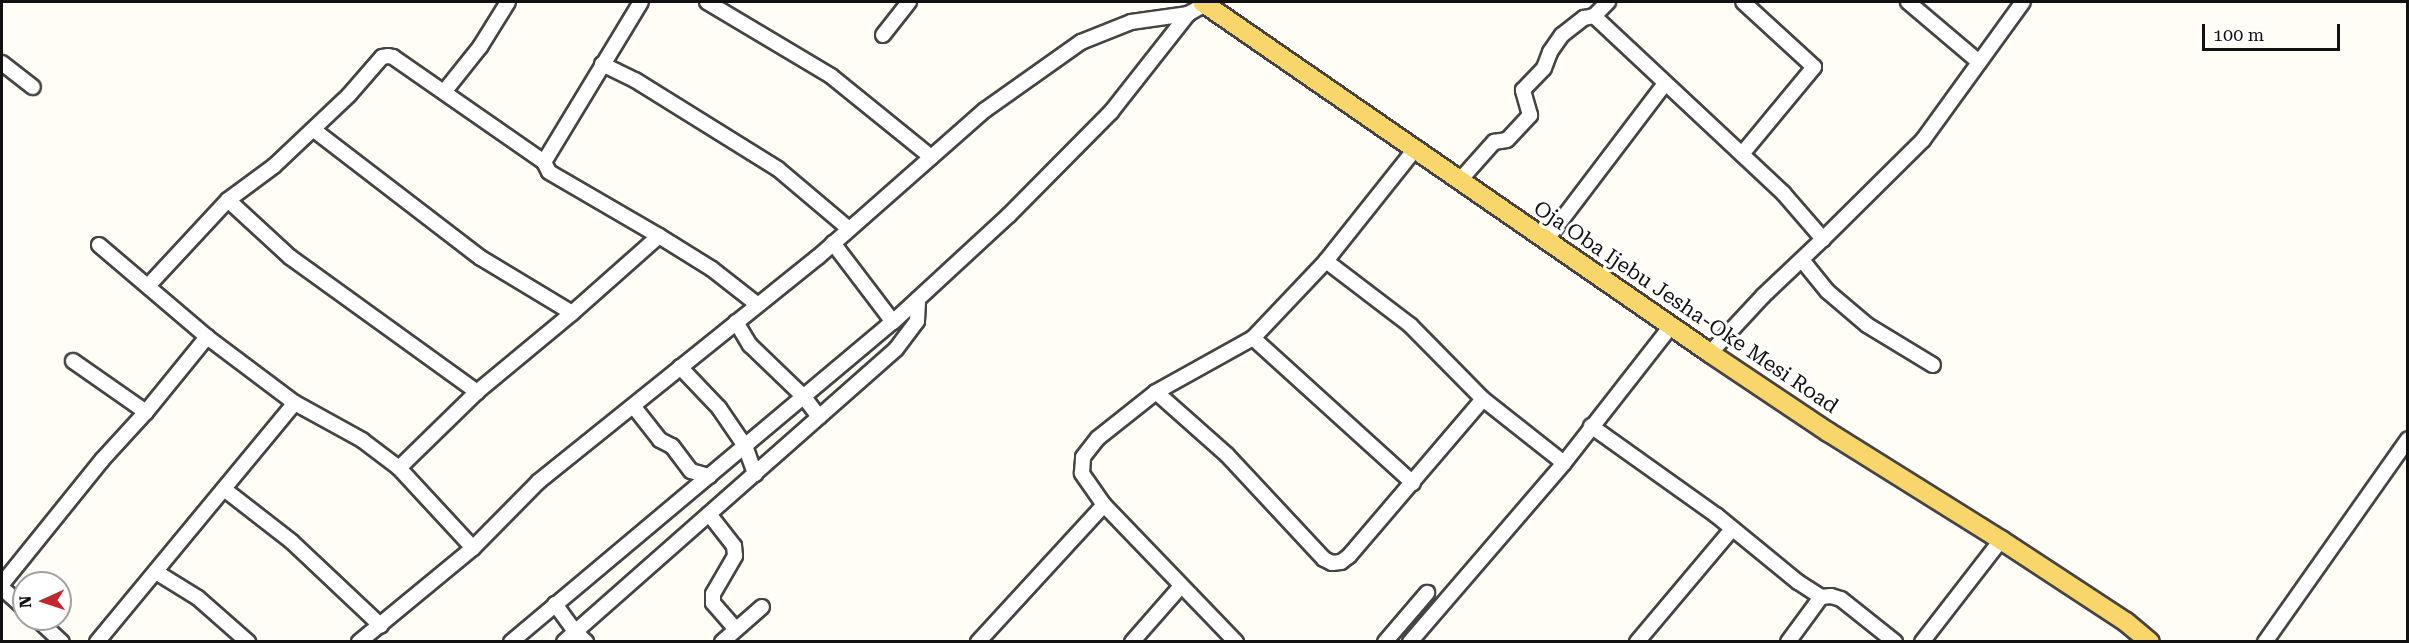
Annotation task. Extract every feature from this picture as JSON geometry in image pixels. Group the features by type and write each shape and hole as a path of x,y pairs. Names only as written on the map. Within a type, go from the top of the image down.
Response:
{"main road":[{"name":"Oja Oba Ijebu Jesha-Oke Mesi Road","path":"1198,6 1416,148 1710,353 1828,432 2001,540 2126,622 2150,642"}],"street":[{"path":"444,92 480,47 508,2"},
{"path":"544,162 641,2"},
{"path":"707,2 831,76 932,157"},
{"path":"883,34 909,2"},
{"path":"1461,179 1494,142 1507,140 1530,115 1523,90 1544,68 1550,52 1562,35 1584,18 1594,16 1608,2"},
{"path":"1742,154 1814,67 1743,2"},
{"path":"1908,2 1979,62"},
{"path":"1710,353 1763,296 1923,140 2023,2"},
{"path":"359,642 473,548 538,482 634,407 833,243 986,110 1081,42 1131,22 1198,6"},
{"path":"511,642 893,322 1009,215 1111,112 1198,6"},
{"path":"1594,16 1664,85 1784,194 1824,239"},
{"path":"148,286 228,200 274,166 314,130 382,57 388,56 393,57 544,162 549,172 712,269 758,305"},
{"path":"2,63 33,87"},
{"path":"602,64 635,80 778,169 849,229"},
{"path":"1547,239 1664,85"},
{"path":"314,130 481,258 572,313"},
{"path":"1236,642 1104,505 1082,473 1083,457 1098,438 1156,392 1253,338 1326,261 1416,148"},
{"path":"228,200 290,257 477,392"},
{"path":"399,468 477,392 572,313 659,236"},
{"path":"833,243 893,322"},
{"path":"99,245 207,337 295,403 362,440 399,468 473,548"},
{"path":"1802,260 1827,291 1867,325 1934,365"},
{"path":"1326,261 1410,325 1483,399 1564,463"},
{"path":"564,642 580,637 709,514 907,337 917,321 918,299"},
{"path":"736,322 750,345 804,397 819,417"},
{"path":"1410,642 1564,463 1672,326"},
{"path":"2,586 102,460 146,412 207,337"},
{"path":"1253,338 1413,483"},
{"path":"73,361 146,412"},
{"path":"680,367 719,408 745,446 755,474"},
{"path":"1156,392 1227,455 1324,559 1332,563 1341,562 1349,556 1483,399"},
{"path":"97,642 295,403"},
{"path":"634,407 660,440 672,446 691,471 709,476"},
{"path":"1591,426 1821,597 1831,596 1841,599 1894,642"},
{"path":"2265,642 2408,439"},
{"path":"224,489 292,542 381,626"},
{"path":"978,642 1104,505"},
{"path":"709,514 734,546 735,556 713,594 713,603 736,629"},
{"path":"1637,642 1732,529"},
{"path":"1922,642 2001,540"},
{"path":"156,572 198,598 248,642"},
{"path":"1132,642 1181,586"},
{"path":"1385,642 1426,593"},
{"path":"1788,642 1821,597"},
{"path":"555,604 580,637"},
{"path":"722,642 762,607"},
{"path":"50,631 62,642"}]}
